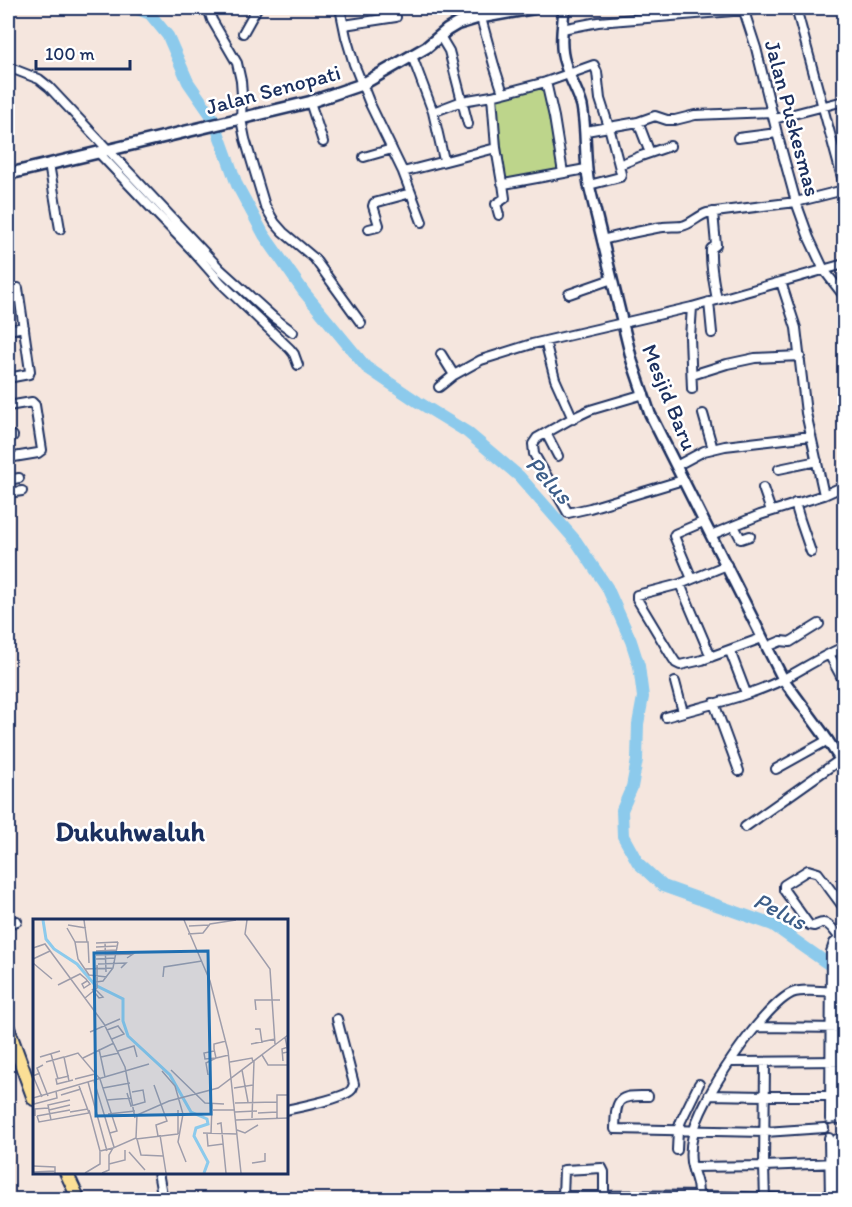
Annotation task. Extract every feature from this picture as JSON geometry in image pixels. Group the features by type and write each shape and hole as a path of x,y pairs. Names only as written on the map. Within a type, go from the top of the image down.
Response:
{"main road":[{"name":"Jalan Senopati","path":"8,174 310,102 363,84 427,47 457,24 481,18 496,11 534,8"},
{"path":"8,1028 33,1096"},
{"path":"66,1174 79,1200"}],"street":[{"path":"208,8 237,63 247,118 251,164 265,206 283,232 314,258 361,323"},
{"path":"243,33 257,8"},
{"path":"340,8 351,55 370,104 403,172 422,222"},
{"path":"562,29 598,22 770,8"},
{"path":"796,8 844,185"},
{"name":"Mesjid Baru","path":"562,9 563,52 582,106 589,185 632,361 650,414 783,679 842,762"},
{"name":"Jalan Puskesmas","path":"743,9 756,48 796,202 824,270 844,296"},
{"path":"344,25 396,17"},
{"path":"481,18 503,93"},
{"path":"440,36 449,51 468,124"},
{"path":"412,56 433,112 444,160"},
{"path":"433,112 462,101 492,96 595,66 598,89 621,176 589,185"},
{"path":"8,67 44,82 221,283 290,349 298,365"},
{"path":"546,81 563,173"},
{"path":"492,96 496,148 504,199 496,204 499,215"},
{"path":"586,131 638,122 656,116 662,120 675,120 695,115 773,115 844,101"},
{"path":"310,102 323,142"},
{"path":"638,122 650,153"},
{"path":"738,138 777,133"},
{"path":"619,165 670,146"},
{"path":"403,172 496,148"},
{"path":"364,157 392,149"},
{"path":"104,150 221,270 293,332"},
{"path":"49,164 60,228"},
{"path":"502,184 586,169"},
{"path":"602,240 662,227 682,226 700,215 712,212 796,202 844,190"},
{"path":"369,229 379,225 374,203 411,193"},
{"path":"712,212 716,245 711,249 712,333"},
{"path":"439,387 454,375 481,360 545,341 692,307 844,264"},
{"path":"569,294 612,279"},
{"path":"781,282 796,328 806,412 824,495"},
{"path":"8,378 30,373 18,288"},
{"path":"692,307 690,338 692,389"},
{"path":"8,330 24,327"},
{"path":"545,341 555,379 573,419"},
{"path":"441,354 454,375"},
{"path":"692,375 755,358 800,356"},
{"path":"644,394 590,410 537,438 534,442 534,454 568,513 683,480"},
{"path":"8,406 33,402 42,450 38,453 8,458"},
{"path":"703,414 713,449"},
{"path":"546,434 558,456"},
{"path":"676,466 704,451 713,449 747,442 811,436"},
{"path":"779,469 817,461"},
{"path":"8,480 20,478"},
{"path":"711,535 844,486"},
{"path":"763,488 771,511"},
{"path":"8,493 22,490"},
{"path":"795,503 811,552"},
{"path":"692,579 674,536 704,522"},
{"path":"734,526 741,539 750,536"},
{"path":"727,566 680,584 637,595 637,599 676,663 684,665 764,643 790,642 819,624"},
{"path":"680,584 711,657"},
{"path":"666,717 746,693 783,679 844,647"},
{"path":"730,651 746,693"},
{"path":"829,654 844,682"},
{"path":"675,682 683,712"},
{"path":"714,703 739,771"},
{"path":"776,769 828,740"},
{"path":"745,827 842,762"},
{"path":"833,1118 837,1096 838,1061 834,943 843,940 824,922 814,926 809,925 784,890 784,885 808,870 814,870 844,909"},
{"path":"8,924 17,921"},
{"path":"677,1150 685,1130 730,1062 756,1027 779,1003 799,991 834,990"},
{"path":"288,1110 333,1099 353,1088 354,1084 337,1019"},
{"path":"756,1027 838,1028"},
{"path":"730,1062 838,1061"},
{"path":"765,1063 765,1199"},
{"path":"696,1197 698,1183 692,1167 685,1130 685,1111 699,1084"},
{"path":"648,1096 632,1095 619,1101 615,1111 615,1129 765,1132 824,1128"},
{"path":"709,1095 837,1096"},
{"path":"844,1123 841,1119 833,1118 826,1121 824,1128 826,1135 833,1139 840,1138 844,1134"},
{"path":"540,1196 563,1198 604,1196 833,1198 833,1139"},
{"path":"692,1167 833,1163"},
{"path":"563,1198 564,1170 602,1168 604,1196"},
{"path":"158,1174 163,1200"}],"green space":[{"path":"549,85 562,177 506,182 495,97"}],"waterway":[{"name":"Pelus","path":"135,8 150,14 168,36 188,82 213,118 237,185 264,235 304,292 366,367 467,432 519,476 576,541 607,587 631,641 639,666 643,697 632,787 622,810 623,836 638,863 663,886 773,925 844,975"}],"district":[{"name":"Dukuhwaluh","path":"130,831"}]}
